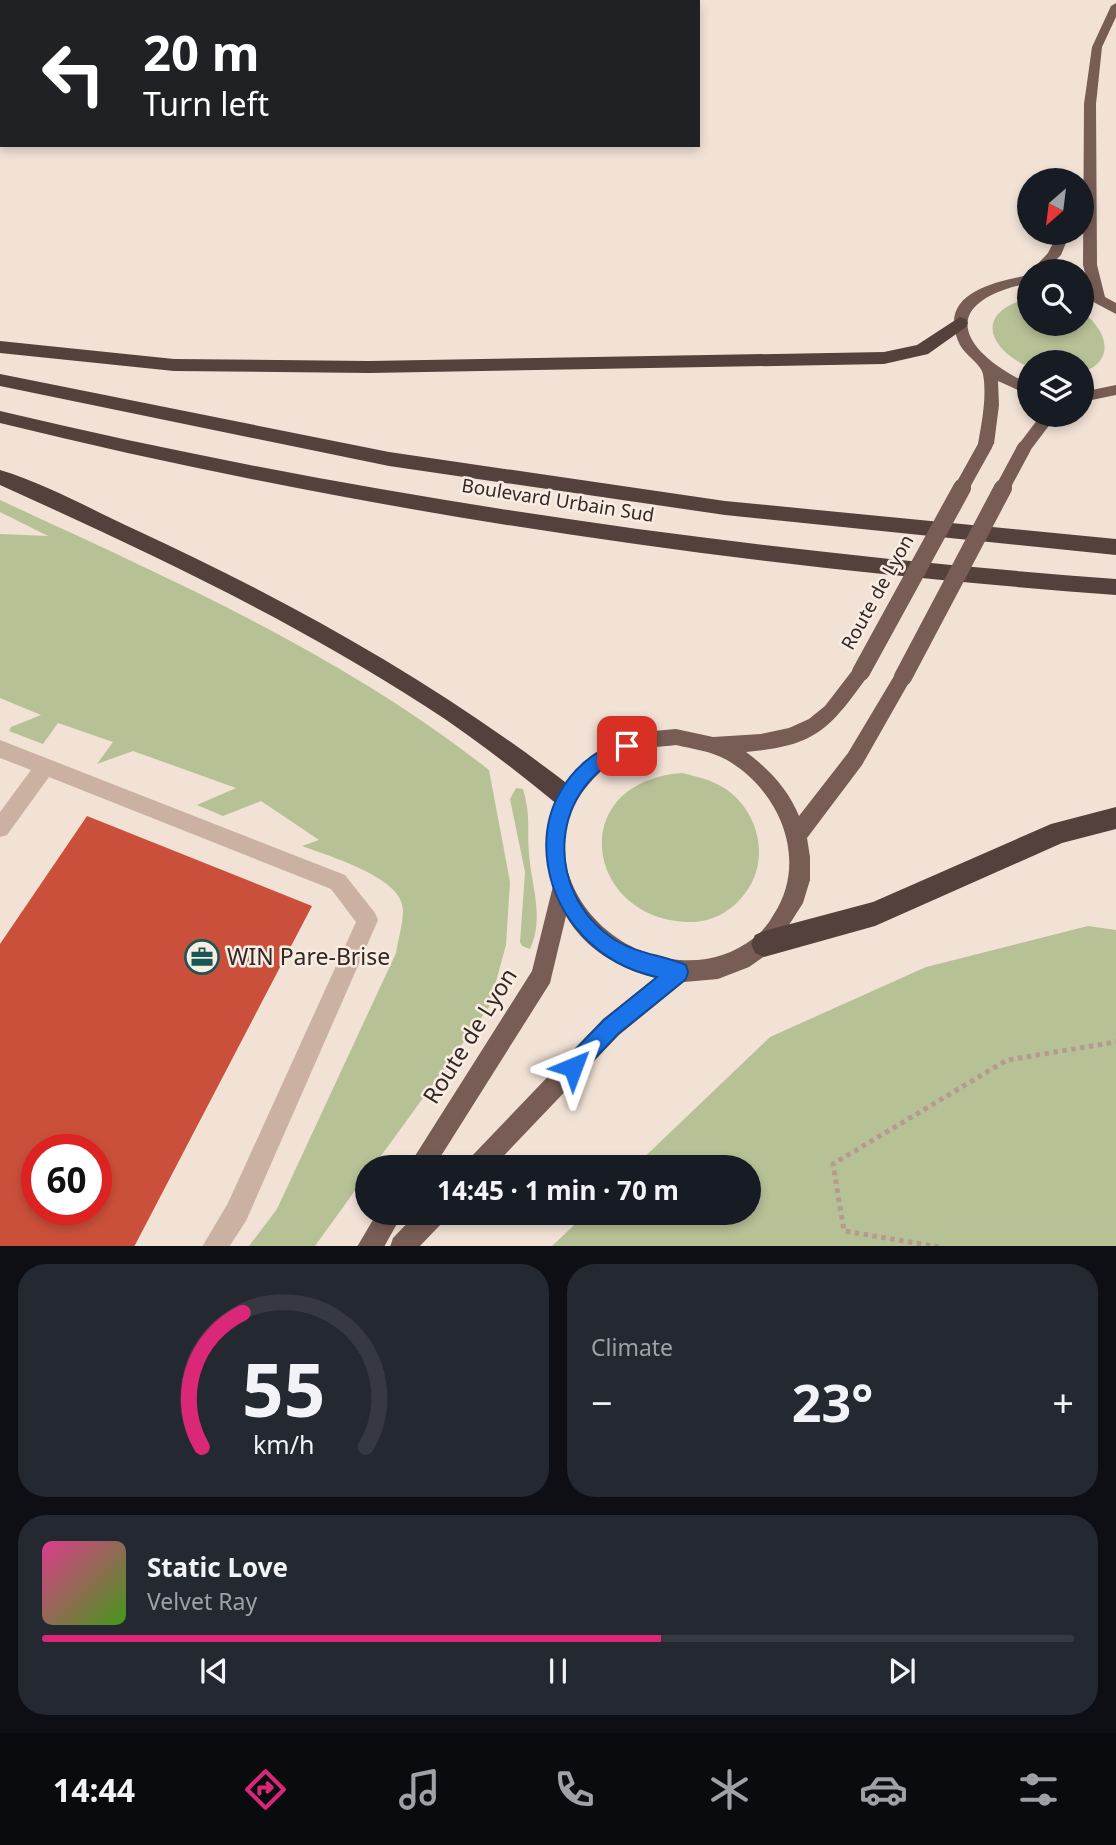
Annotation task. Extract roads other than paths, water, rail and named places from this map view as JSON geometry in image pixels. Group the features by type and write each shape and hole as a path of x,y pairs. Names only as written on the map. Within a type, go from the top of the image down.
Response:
{"highway":[{"path":"0,347 174,365 884,358 922,350 960,323"},
{"name":"Boulevard Urbain Sud","path":"0,380 389,459 725,508 1116,547"},
{"name":"Boulevard Urbain Sud","path":"0,417 261,474 489,513 705,545 1116,587"},
{"path":"0,477 207,572 376,661 524,761 566,797"},
{"path":"764,944 875,914 1059,832 1116,818"}],"main road":[{"path":"1098,297 1090,265 1088,144 1097,47 1116,6"},
{"path":"1081,168 1088,144"},
{"path":"1017,280 1002,282 980,291 965,305 960,323 968,347 990,371 1017,384"},
{"path":"1094,295 1116,309"},
{"name":"Route de Lyon","path":"710,744 764,744 798,733 827,716 861,672 986,444 992,405 990,371"},
{"path":"1094,395 1116,390"},
{"path":"798,833 855,759 903,677 1024,448 1040,427"},
{"path":"665,738 710,744 739,757 765,777 785,803 798,833 800,874 789,912 764,944 739,960 710,970 679,972 641,964 607,946 580,920 562,888 554,857 556,826 566,797 586,771 611,751 643,740 665,738"},
{"name":"Route de Lyon","path":"428,1155 542,975 562,888"},
{"path":"488,1155 611,1027 679,972"},
{"path":"370,1246 383,1225"},
{"path":"403,1246 423,1225"}],"lane":[{"path":"0,749 338,883 368,920 237,1212 215,1246"},
{"path":"0,828 45,767"}],"place":[{"name":"WIN Pare-Brise","path":"202,957"}]}
